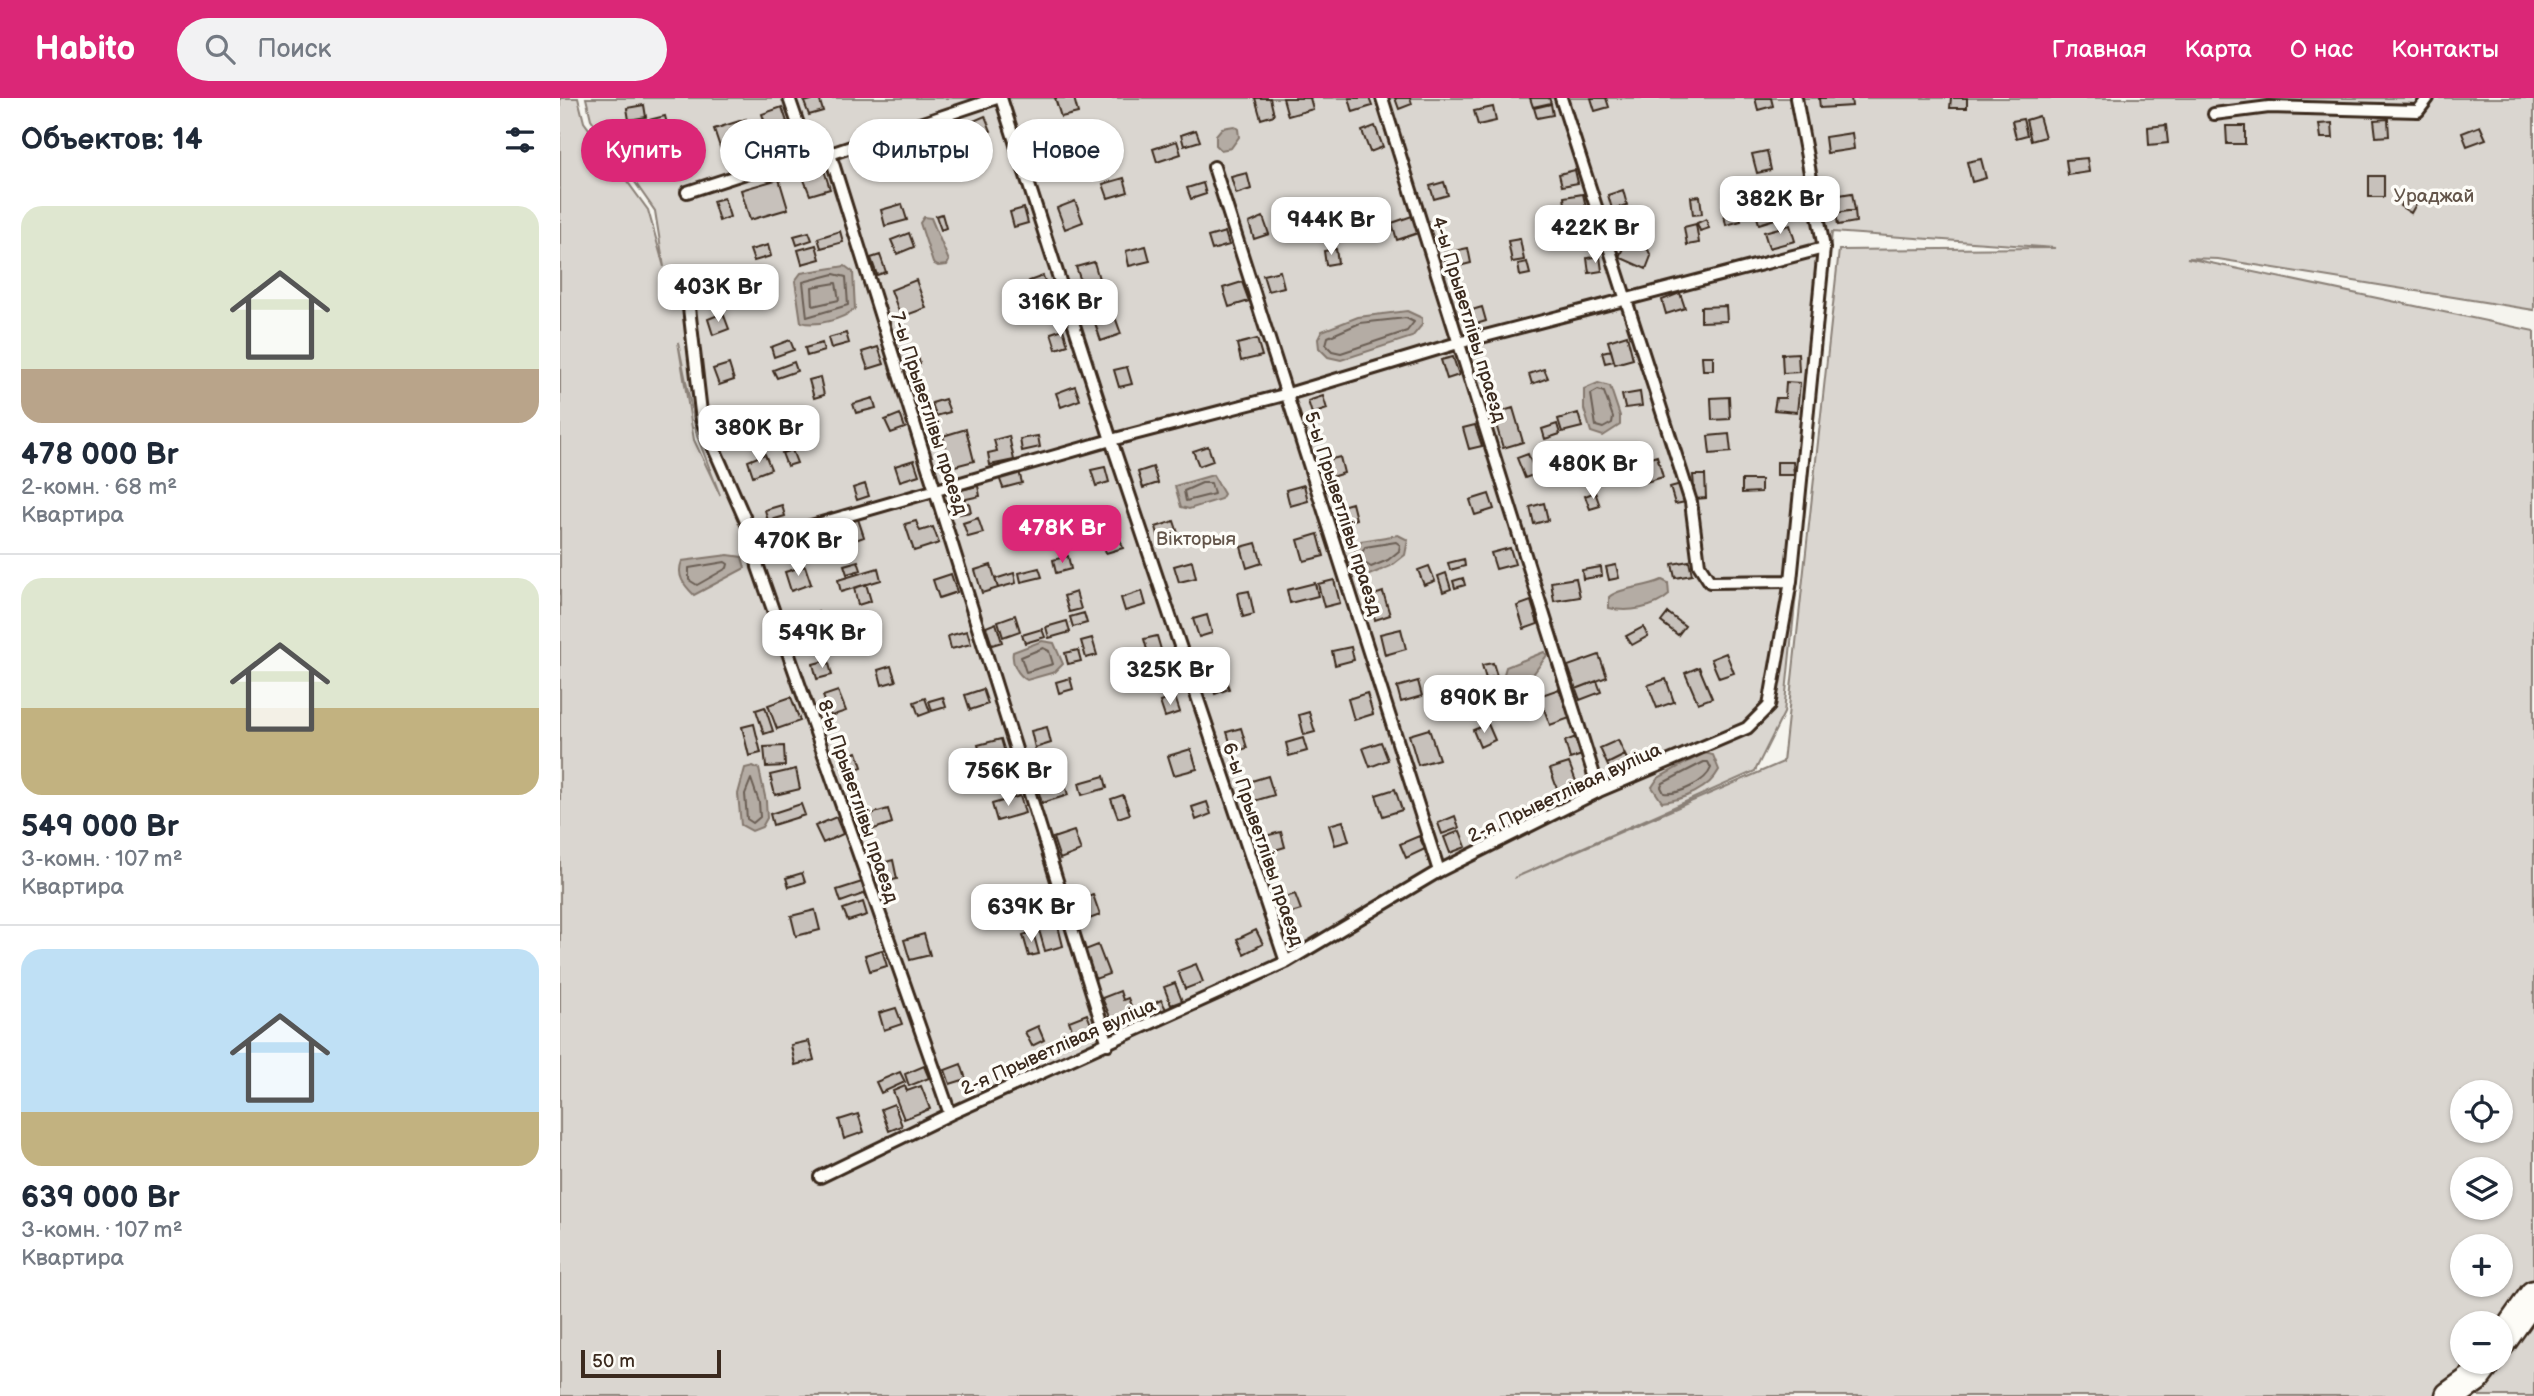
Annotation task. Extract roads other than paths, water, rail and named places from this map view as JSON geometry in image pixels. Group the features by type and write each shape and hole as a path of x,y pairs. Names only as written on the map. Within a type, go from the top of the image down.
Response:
{"street":[{"path":"2513,1325 2534,1295"},
{"path":"2450,1396 2478,1374"}],"lane":[{"path":"789,98 796,119"},
{"path":"834,153 999,98"},
{"name":"6-ы Прыветлівы праезд","path":"999,98 1286,962"},
{"name":"4-ы Прыветлівы праезд","path":"1382,98 1600,791"},
{"path":"1561,98 1692,502 1699,565 1710,582 1791,582"},
{"name":"2-я Прыветлівая вуліца","path":"820,1177 950,1114 1286,962 1439,871 1600,791 1747,728 1769,706 1791,582 1824,248 1796,98"},
{"path":"2214,114 2269,107 2418,111 2428,98"},
{"name":"7-ы Прыветлівы праезд","path":"834,167 1108,1044"},
{"name":"5-ы Прыветлівы праезд","path":"1214,167 1289,394 1439,871"},
{"path":"687,191 720,181"},
{"path":"755,542 936,488 1289,394 1458,343 1824,248"},
{"name":"8-ы Прыветлівы праезд","path":"688,299 702,421 755,542 758,567 950,1114"}],"water":[{"path":"1234,126 1238,129 1239,137 1231,148 1221,150 1216,145 1216,135 1222,128"},
{"path":"924,217 931,218 949,261 947,265 938,266 933,263 920,223"},
{"path":"845,266 853,272 855,309 829,321 801,322 795,281 801,273"},
{"path":"1407,311 1422,318 1422,325 1412,337 1341,360 1328,357 1319,348 1318,339 1322,331 1358,317"},
{"path":"1598,383 1610,386 1620,416 1620,425 1603,436 1591,432 1584,409 1584,389"},
{"path":"1213,475 1224,494 1221,499 1189,509 1181,507 1175,486"},
{"path":"1398,535 1408,540 1405,555 1391,566 1369,575 1356,566 1354,552 1361,541"},
{"path":"728,555 742,557 745,568 694,595 684,584 680,566 682,561"},
{"path":"1662,580 1668,583 1669,595 1656,603 1633,610 1609,608 1609,597 1614,594"},
{"path":"1042,641 1054,643 1063,664 1055,672 1027,680 1016,668 1013,652"},
{"path":"1544,652 1547,655 1529,680 1513,688 1508,685 1504,674 1506,667"},
{"path":"1704,753 1713,755 1719,770 1715,777 1695,792 1662,802 1652,787 1658,778"},
{"path":"753,766 759,769 767,818 762,827 752,831 741,825 738,794 745,768"}],"park label":[{"name":"Ураджай","path":"2434,195"},
{"name":"Вікторыя","path":"1196,538"}]}
